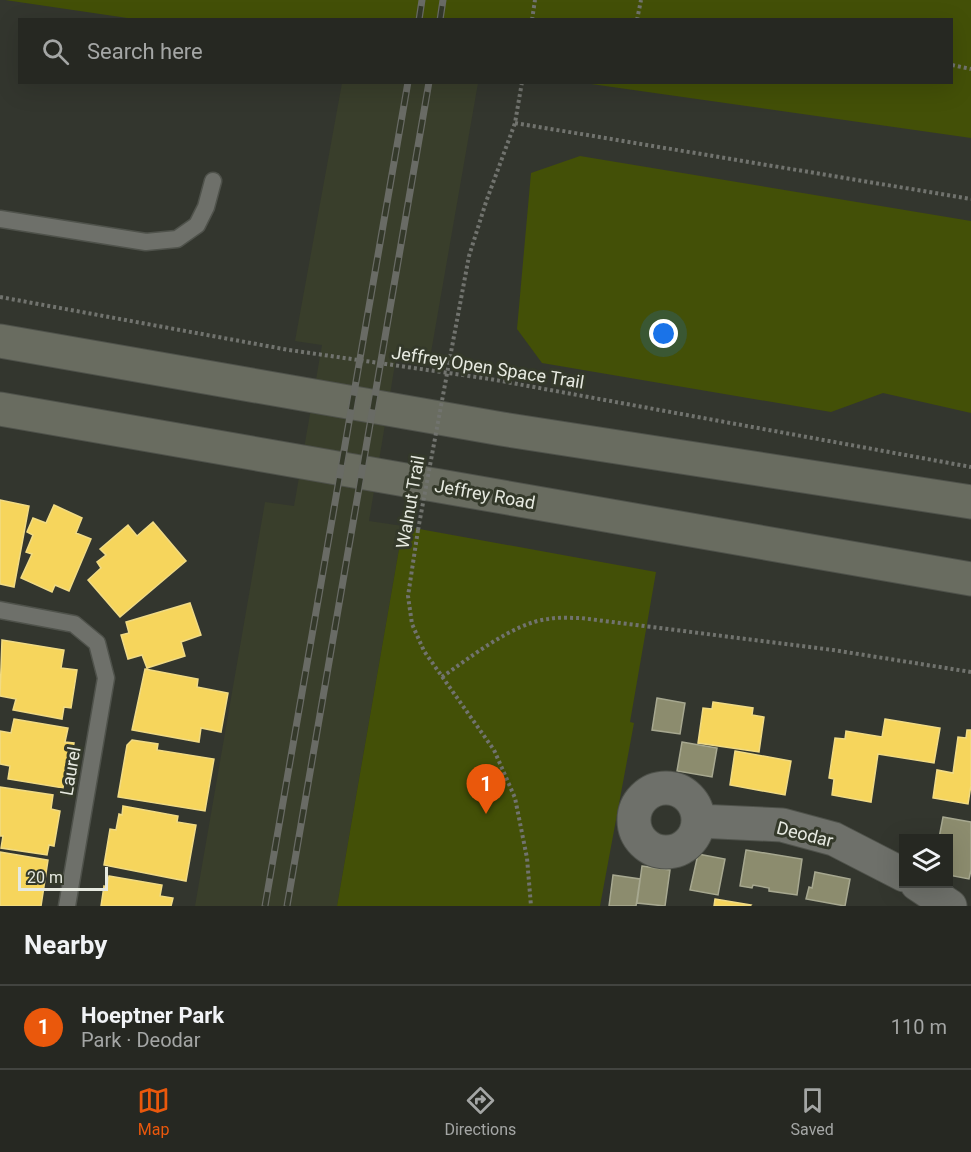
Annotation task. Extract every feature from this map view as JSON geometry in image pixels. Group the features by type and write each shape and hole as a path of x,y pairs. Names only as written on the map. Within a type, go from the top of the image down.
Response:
{"main road":[{"path":"0,340 502,429 971,502"},
{"name":"Jeffrey Road","path":"0,409 971,579"}],"street":[{"name":"Deodar","path":"698,821 782,825 834,839 899,873"},
{"path":"922,888 951,906"}],"lane":[{"path":"0,219 146,242 177,239 197,225 206,207 213,181"},
{"name":"Laurel","path":"0,610 74,624 97,643 106,678 67,906"}],"path":[{"path":"532,18 535,0"},
{"path":"637,18 641,0"},
{"path":"953,65 971,69"},
{"name":"Walnut Trail","path":"522,84 515,123 469,256 418,530 408,596 412,624 424,651 495,750 515,798 527,858 531,906"},
{"path":"515,123 971,199"},
{"name":"Jeffrey Open Space Trail","path":"0,297 289,350 490,379 971,467"},
{"path":"442,676 491,643 525,626 547,619 581,618 833,651 971,672"}],"shaded area":[{"path":"342,84 478,84 429,364 396,358 369,521 403,526 337,906 195,906 265,502 294,506 322,345 295,341"}],"green space":[{"path":"5,0 971,0 971,138 591,84 953,84 953,18 127,18"},
{"path":"580,156 971,221 971,413 883,393 831,412 542,363 517,329 531,173"},
{"path":"403,526 656,572 630,722 634,723 600,906 337,906"}],"building: Homes":[{"path":"0,500 29,506 14,587 0,584"},
{"path":"54,505 82,518 76,533 91,539 69,591 55,585 52,592 21,578 32,554 26,552 33,535 27,532 33,518 46,523"},
{"path":"153,522 186,561 120,617 88,580 101,568 97,562 106,555 100,549 128,525 137,536"},
{"path":"190,603 201,635 181,642 185,656 147,668 142,655 128,659 121,635 129,633 126,622"},
{"path":"2,640 64,650 61,668 77,670 71,708 64,707 62,719 13,710 16,699 0,696"},
{"path":"145,669 198,679 197,687 228,693 221,732 201,728 199,742 132,730"},
{"path":"713,702 753,708 752,715 764,717 759,752 698,743 703,708 712,709"},
{"path":"14,719 68,728 65,742 74,743 69,775 65,774 63,788 8,779 10,766 0,764 0,731 11,733"},
{"path":"885,719 940,728 934,763 878,754 871,802 832,795 834,779 829,778 835,738 845,739 846,731 882,737"},
{"path":"967,730 971,730 971,785 968,804 933,798 937,770 953,773 958,737 966,738"},
{"path":"132,740 158,744 157,750 214,759 205,811 118,797 127,745"},
{"path":"735,751 791,761 785,795 730,785"},
{"path":"0,787 53,795 51,809 60,811 54,846 49,845 47,855 1,848 3,836 0,836"},
{"path":"123,806 178,816 177,822 196,825 186,881 104,865 110,829 116,830"},
{"path":"0,852 48,860 41,906 0,906"},
{"path":"109,876 162,885 160,896 173,898 171,906 101,906 104,886 107,887"},
{"path":"715,899 751,905 714,906"}],"building: Industry":[{"path":"657,698 685,703 680,734 652,730"},
{"path":"682,742 717,748 712,777 677,771"},
{"path":"943,817 971,822 969,879 953,876 953,834 940,834"},
{"path":"746,850 802,859 797,895 769,891 769,888 753,885 752,888 740,886"},
{"path":"698,854 725,859 718,895 690,890"},
{"path":"642,866 670,870 665,906 637,903"},
{"path":"815,872 850,879 845,906 806,899 809,887 812,888"},
{"path":"613,875 640,879 636,906 609,906"}],"railway":[{"path":"419,18 422,0"},
{"path":"440,18 443,0"},
{"path":"265,906 408,84"},
{"path":"287,906 429,84"}],"place":[{"name":"Hoeptner Park","path":"486,814"}]}
